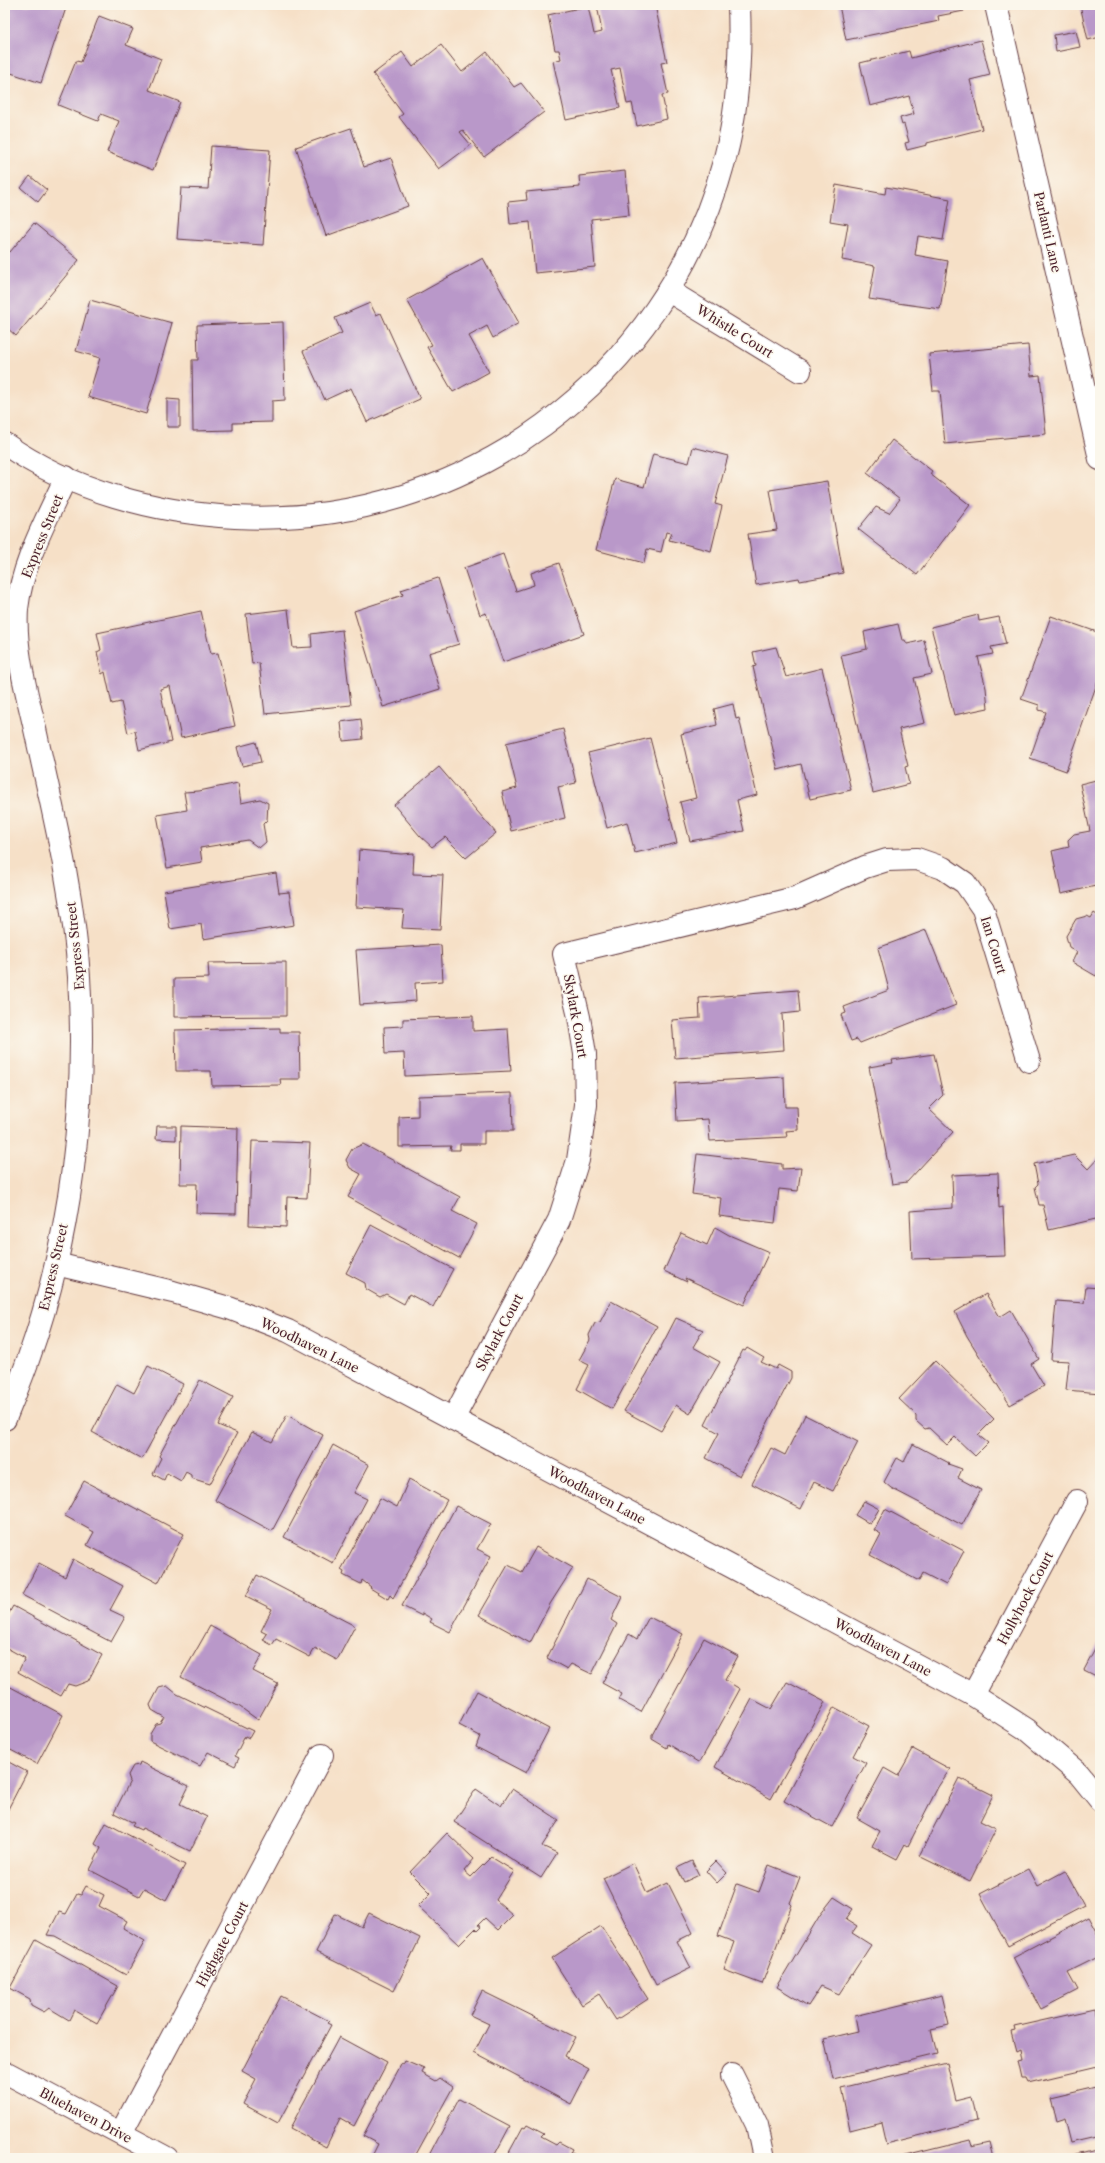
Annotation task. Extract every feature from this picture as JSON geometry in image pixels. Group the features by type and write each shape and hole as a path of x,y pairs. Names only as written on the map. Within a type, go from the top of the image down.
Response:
{"street":[{"path":"5,444 66,477 128,501 200,515 269,519 337,513 404,497 467,472 524,440 574,402 620,356 669,291 703,224 726,157 738,83 739,5"},
{"name":"Parlanti Lane","path":"996,5 1100,460"},
{"name":"Whistle Court","path":"669,291 800,371"},
{"name":"Express Street","path":"5,1418 29,1359 56,1264 74,1162 81,1062 79,976 68,878 18,650 18,608 27,566 66,477"},
{"name":"Ian Court","path":"784,900 795,898 865,867 887,860 916,859 943,868 965,883 983,908 1029,1061"},
{"name":"Skylark Court","path":"453,1418 559,1220 578,1160 586,1106 584,1054 579,1017 564,954 784,900"},
{"name":"Woodhaven Lane","path":"56,1264 173,1292 229,1308 288,1331 973,1695 1026,1729 1079,1774 1100,1800"},
{"name":"Hollyhock Court","path":"973,1695 1077,1501"},
{"name":"Highgate Court","path":"121,2133 322,1755"},
{"name":"Bluehaven Drive","path":"5,2072 167,2158"},
{"path":"732,2075 757,2125 764,2158"}],"building":[{"path":"5,5 56,5 66,8 41,83 5,71"},
{"path":"597,5 655,5 667,62 661,63 668,94 662,95 667,119 637,126 632,103 627,104 620,68 611,70 620,108 566,120 553,61 561,59 559,50 555,50 548,15 588,6 594,34 602,32"},
{"path":"839,5 963,5 964,11 938,16 939,21 846,40"},
{"path":"1080,5 1100,5 1100,37 1088,40"},
{"path":"99,16 133,29 126,45 161,59 149,90 180,102 153,170 107,152 119,121 101,114 98,121 58,105 76,61 81,62"},
{"path":"1076,31 1080,47 1056,52 1054,35"},
{"path":"981,40 990,75 970,80 982,129 927,143 927,145 907,150 905,143 909,142 904,124 902,125 900,118 914,114 909,96 870,106 860,63 909,51 911,58"},
{"path":"441,45 462,72 487,52 514,87 521,83 544,112 484,157 463,130 460,132 471,145 439,169 399,117 403,114 373,74 402,52 413,67"},
{"path":"351,128 364,167 391,158 408,206 326,236 296,147"},
{"path":"211,146 270,150 263,245 177,239 181,188 208,189"},
{"path":"625,171 629,215 591,219 595,267 535,273 530,222 510,224 508,202 527,200 526,192 580,187 579,176"},
{"path":"30,176 47,190 38,202 21,188"},
{"path":"836,185 885,194 886,187 950,199 943,240 918,236 915,255 948,261 940,309 869,299 875,266 842,260 848,224 830,221"},
{"path":"34,223 79,260 16,336 5,326 5,248 10,252"},
{"path":"483,258 519,323 493,338 487,326 469,336 489,372 453,392 427,347 432,345 407,300"},
{"path":"90,300 172,323 146,414 88,397 100,358 76,351"},
{"path":"370,303 376,315 381,313 420,399 367,422 351,388 325,400 303,351 342,333 335,318"},
{"path":"283,322 285,400 272,401 272,422 233,423 233,430 193,431 192,360 198,360 197,325"},
{"path":"1028,345 1031,376 1040,375 1046,434 945,444 940,391 933,391 929,354"},
{"path":"167,399 180,400 180,427 167,427"},
{"path":"892,440 932,471 930,474 970,505 917,575 858,529 876,507 889,513 900,499 867,473"},
{"path":"693,447 728,456 715,504 722,506 711,551 669,540 672,533 666,532 661,552 647,549 644,563 596,550 615,479 644,487 653,454 689,463"},
{"path":"827,481 843,573 800,581 799,578 756,585 748,534 777,530 770,490"},
{"path":"503,554 516,591 534,585 531,573 559,563 584,634 503,662 486,613 480,615 464,568"},
{"path":"438,578 459,644 429,653 440,689 383,707 354,611 403,595 401,590"},
{"path":"288,609 293,648 312,647 311,634 342,630 351,705 265,714 259,663 252,664 246,614"},
{"path":"201,611 211,654 218,653 235,726 181,738 170,686 160,689 171,742 139,750 135,731 128,733 121,702 112,704 105,672 102,674 97,652 101,650 97,633"},
{"path":"978,615 979,621 999,617 1006,644 991,647 993,654 978,657 986,688 988,708 954,715 931,627"},
{"path":"1051,616 1100,633 1100,675 1066,771 1030,758 1046,712 1039,710 1039,705 1021,699"},
{"path":"898,624 902,640 905,640 907,644 924,640 932,674 914,678 925,723 899,729 908,766 905,767 909,784 873,793 841,655 867,649 864,632"},
{"path":"776,647 786,677 822,668 851,790 810,799 801,764 778,770 753,667 756,666 753,652"},
{"path":"733,704 736,719 739,718 757,795 737,800 744,831 690,841 680,802 696,798 681,734 717,725 714,709"},
{"path":"361,719 363,739 343,741 341,722"},
{"path":"563,729 576,783 558,787 565,818 511,831 502,792 517,788 506,743"},
{"path":"650,738 677,843 635,853 627,822 607,828 588,753"},
{"path":"256,742 261,762 242,766 237,747"},
{"path":"439,767 496,833 466,858 445,837 432,847 420,836 394,805"},
{"path":"1100,779 1100,885 1061,894 1052,851 1069,847 1068,840 1074,834 1090,831 1080,784"},
{"path":"238,783 241,803 260,799 268,803 267,820 263,824 266,842 259,848 248,840 200,848 202,862 167,868 157,815 187,810 184,792 199,791"},
{"path":"359,850 401,854 414,853 413,874 443,875 440,930 402,928 404,910 356,907"},
{"path":"276,873 279,893 289,892 294,925 203,939 201,924 170,929 164,891"},
{"path":"1094,913 1100,917 1100,973 1098,972 1096,976 1072,962 1077,952 1069,947 1066,936 1076,919 1087,916 1091,918"},
{"path":"926,930 956,1005 860,1043 857,1039 851,1041 841,1015 846,1013 844,1007 889,990 878,948"},
{"path":"441,945 443,981 415,983 416,1001 360,1005 356,950"},
{"path":"286,962 286,1016 174,1017 174,979 209,978 208,963"},
{"path":"798,990 800,1012 782,1014 784,1050 675,1058 672,1020 700,1018 699,998"},
{"path":"473,1016 473,1031 508,1029 511,1071 405,1076 404,1053 385,1054 384,1027 403,1026 403,1019"},
{"path":"280,1028 280,1032 299,1032 300,1079 280,1079 281,1085 212,1086 211,1071 176,1071 175,1030"},
{"path":"934,1054 943,1095 929,1109 953,1132 907,1182 892,1184 869,1067 893,1063 892,1060"},
{"path":"784,1077 785,1107 797,1107 798,1130 786,1131 787,1137 710,1141 708,1119 677,1121 675,1083"},
{"path":"512,1093 513,1131 484,1131 484,1144 460,1144 460,1150 450,1150 451,1146 399,1147 399,1117 418,1116 418,1096"},
{"path":"157,1126 176,1126 176,1140 156,1139"},
{"path":"181,1126 238,1128 236,1214 196,1213 197,1184 180,1184"},
{"path":"252,1141 310,1143 307,1198 287,1197 286,1227 249,1225"},
{"path":"363,1144 460,1197 452,1211 477,1224 459,1258 348,1197 361,1174 350,1168 346,1160 352,1149"},
{"path":"697,1154 782,1164 782,1169 801,1168 798,1191 779,1189 775,1223 719,1216 721,1198 692,1194"},
{"path":"1074,1155 1088,1169 1100,1156 1100,1218 1049,1230 1043,1205 1039,1205 1035,1187 1038,1184 1034,1164"},
{"path":"998,1173 999,1208 1003,1207 1005,1256 912,1259 910,1211 953,1208 952,1175"},
{"path":"371,1225 453,1269 433,1307 409,1294 404,1304 386,1294 380,1297 366,1289 365,1283 346,1273"},
{"path":"715,1227 729,1235 769,1252 744,1305 685,1278 687,1282 664,1271 681,1233 707,1245"},
{"path":"1086,1287 1100,1288 1100,1393 1066,1390 1069,1361 1051,1360 1056,1301 1084,1303"},
{"path":"986,1294 1000,1317 1011,1310 1039,1359 1031,1364 1044,1386 1010,1405 967,1336 955,1312"},
{"path":"611,1301 657,1326 612,1409 577,1389 589,1365 579,1360 590,1340 589,1335 595,1323 600,1322"},
{"path":"676,1318 703,1330 693,1347 720,1362 690,1414 676,1405 661,1431 624,1411 647,1374"},
{"path":"747,1348 764,1358 761,1362 776,1369 778,1365 791,1372 791,1378 740,1476 706,1458 719,1433 705,1425 743,1350 745,1351"},
{"path":"935,1361 994,1419 978,1435 988,1443 975,1456 955,1437 947,1445 929,1428 925,1429 916,1421 916,1415 899,1399"},
{"path":"148,1366 183,1384 142,1459 92,1432 117,1384 134,1393"},
{"path":"200,1380 233,1397 218,1425 237,1433 210,1484 191,1478 191,1475 186,1472 181,1481 167,1473 164,1480 153,1474 161,1458 159,1456"},
{"path":"287,1415 323,1435 272,1531 215,1500 252,1432 272,1442"},
{"path":"805,1415 858,1442 833,1491 814,1482 801,1509 752,1484 771,1448 785,1455"},
{"path":"913,1444 949,1463 948,1464 962,1469 958,1478 981,1490 962,1525 891,1488 884,1482 897,1458 904,1462"},
{"path":"333,1445 369,1465 354,1493 367,1499 333,1563 284,1537"},
{"path":"409,1479 447,1500 393,1598 390,1595 388,1599 370,1588 371,1587 362,1580 361,1584 343,1575 344,1572 341,1570 380,1498 397,1507"},
{"path":"84,1481 184,1534 158,1583 87,1545 94,1532 65,1516"},
{"path":"864,1501 879,1509 870,1524 855,1515"},
{"path":"456,1506 491,1524 477,1549 491,1556 450,1632 430,1622 432,1619 422,1613 422,1616 402,1606"},
{"path":"885,1509 964,1551 946,1585 923,1573 919,1581 870,1555 881,1534 874,1530"},
{"path":"536,1547 573,1568 550,1604 530,1643 479,1615 508,1565 522,1572"},
{"path":"73,1559 123,1586 110,1610 125,1617 111,1642 22,1595 39,1563 65,1577"},
{"path":"257,1575 355,1626 337,1660 315,1648 310,1657 276,1639 272,1645 263,1640 267,1634 261,1631 272,1609 246,1596"},
{"path":"587,1579 622,1597 611,1620 617,1624 592,1674 571,1664 567,1669 547,1658"},
{"path":"13,1606 102,1655 88,1681 75,1686 68,1684 61,1696 18,1672 25,1658 5,1647 5,1620"},
{"path":"649,1617 683,1634 641,1712 619,1700 622,1694 602,1683 629,1634 637,1639"},
{"path":"210,1626 262,1655 253,1671 278,1684 258,1720 240,1707 181,1677"},
{"path":"704,1638 738,1656 725,1680 740,1689 701,1760 698,1762 668,1744 667,1748 652,1739 652,1735"},
{"path":"1100,1640 1100,1678 1084,1670"},
{"path":"787,1682 825,1702 771,1799 715,1767 752,1699 771,1709"},
{"path":"5,1684 63,1715 37,1764 5,1747"},
{"path":"167,1686 177,1694 253,1731 249,1738 245,1736 235,1756 239,1758 235,1766 208,1752 200,1766 150,1741 150,1734 156,1724 160,1723 164,1717 152,1710 150,1705 159,1688"},
{"path":"477,1691 549,1729 526,1773 476,1747 480,1736 459,1725"},
{"path":"834,1707 869,1726 853,1756 866,1763 832,1827 784,1801"},
{"path":"913,1749 950,1769 938,1787 908,1846 905,1844 897,1859 872,1846 880,1831 857,1818 884,1768 898,1776"},
{"path":"5,1760 27,1772 5,1815"},
{"path":"140,1762 189,1786 180,1804 207,1817 190,1851 142,1828 141,1830 132,1826 134,1823 114,1813 130,1781 128,1775 133,1766 139,1765"},
{"path":"959,1778 993,1795 980,1821 996,1829 970,1881 919,1856"},
{"path":"476,1789 501,1806 512,1789 559,1820 542,1846 557,1853 541,1878 454,1822"},
{"path":"106,1823 185,1865 166,1900 144,1888 139,1896 90,1870 101,1848 95,1844"},
{"path":"447,1833 474,1859 464,1871 471,1877 491,1857 514,1871 496,1900 513,1915 498,1930 485,1918 478,1925 481,1927 477,1931 475,1929 459,1945 418,1906 431,1893 410,1872"},
{"path":"692,1861 699,1875 684,1882 677,1868"},
{"path":"716,1861 727,1873 717,1883 706,1871"},
{"path":"633,1863 647,1893 668,1883 693,1933 677,1941 691,1968 656,1985 603,1878"},
{"path":"769,1865 800,1877 790,1903 792,1905 762,1984 724,1970 734,1942 718,1936 737,1884 759,1892"},
{"path":"1028,1869 1037,1886 1065,1871 1084,1906 1008,1946 980,1894"},
{"path":"86,1886 104,1895 99,1906 127,1921 123,1928 145,1941 126,1975 55,1936 47,1935 59,1912 66,1914 77,1894 81,1895"},
{"path":"834,1897 853,1909 846,1919 857,1926 852,1933 871,1945 839,1994 821,1986 808,2006 777,1987 820,1915"},
{"path":"369,1913 420,1938 394,1991 316,1952 335,1914 362,1927"},
{"path":"1089,1917 1100,1937 1100,1956 1068,1972 1078,1990 1041,2009 1013,1957"},
{"path":"601,1926 648,1999 616,2020 599,1994 582,2005 552,1958"},
{"path":"36,1940 118,1986 97,2023 74,2010 69,2020 49,2008 44,2012 31,2005 30,1999 10,1988"},
{"path":"482,1991 575,2037 565,2056 589,2069 571,2104 474,2053 489,2024 470,2015"},
{"path":"942,1995 949,2025 931,2029 937,2054 833,2079 824,2039 858,2031 855,2016"},
{"path":"281,1996 329,2021 327,2023 331,2025 278,2123 243,2104 256,2079 242,2071"},
{"path":"1094,2009 1097,2024 1100,2024 1100,2066 1028,2083 1026,2079 1022,2079 1018,2061 1022,2060 1020,2049 1016,2051 1011,2032 1015,2031 1014,2027"},
{"path":"339,2037 387,2063 354,2126 340,2118 326,2147 290,2128"},
{"path":"405,2061 424,2069 422,2073 436,2081 440,2078 453,2087 414,2158 371,2158 378,2144 363,2136 402,2063 403,2065"},
{"path":"947,2063 956,2101 972,2097 977,2121 886,2144 881,2122 850,2130 841,2088"},
{"path":"1100,2086 1100,2136 1070,2143 1064,2119 1055,2122 1049,2098"},
{"path":"459,2099 510,2126 493,2158 428,2158"},
{"path":"527,2125 544,2134 541,2137 556,2145 559,2142 572,2149 570,2153 574,2154 572,2158 506,2158 523,2127 525,2128"},
{"path":"970,2140 972,2146 990,2142 994,2158 901,2157"},
{"path":"1100,2149 1100,2158 1068,2158 1068,2157"}]}
